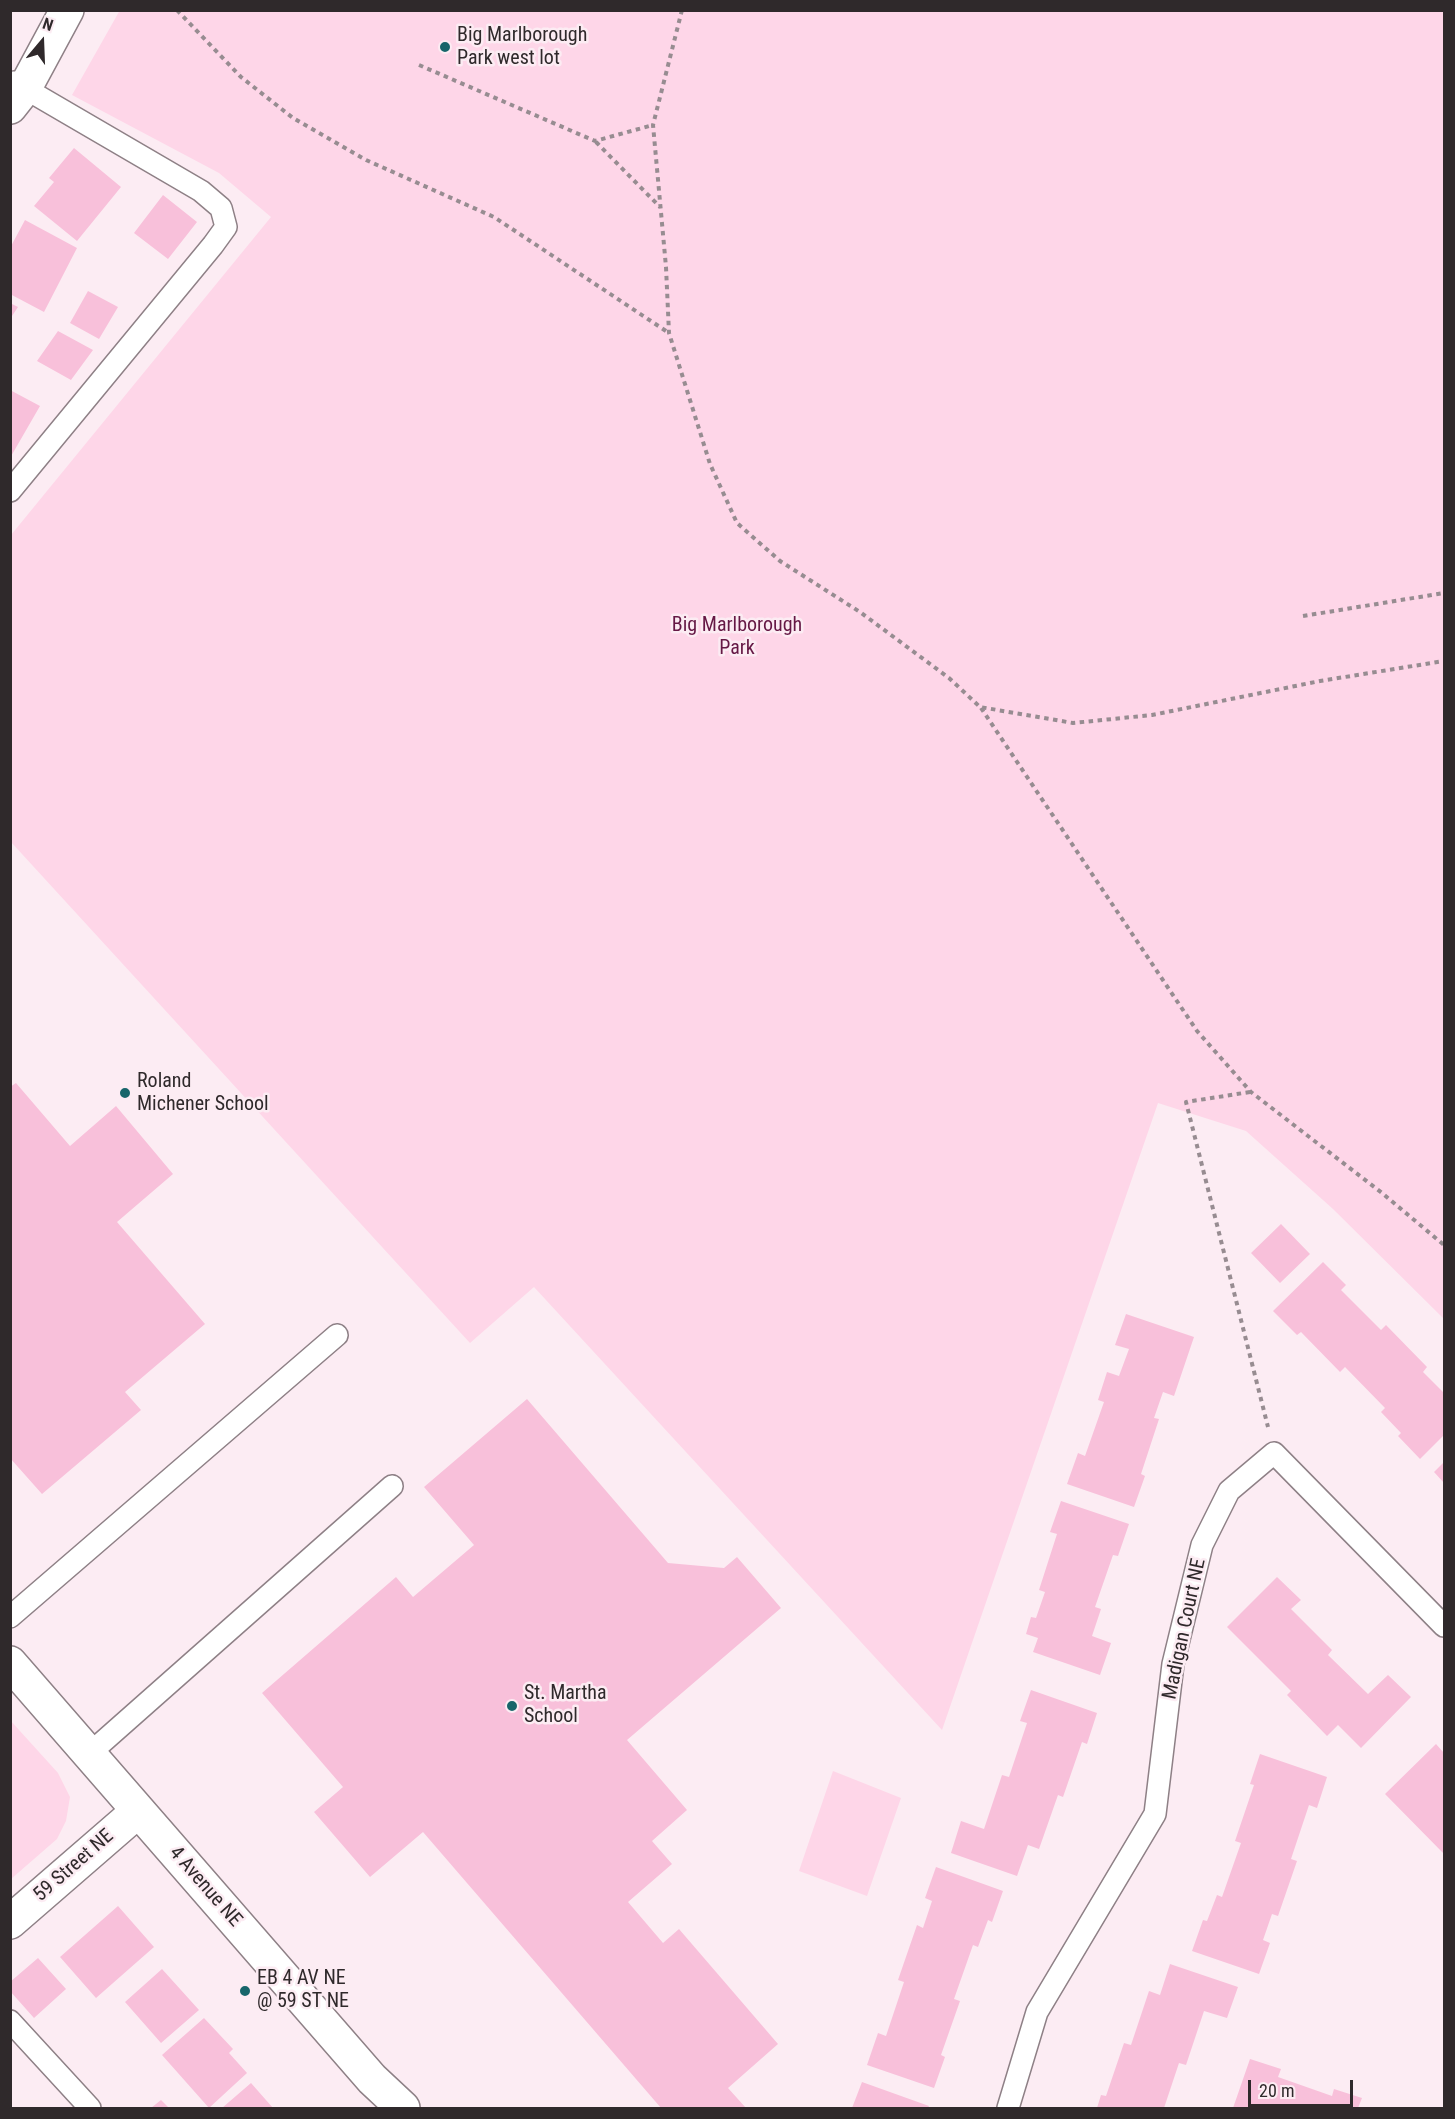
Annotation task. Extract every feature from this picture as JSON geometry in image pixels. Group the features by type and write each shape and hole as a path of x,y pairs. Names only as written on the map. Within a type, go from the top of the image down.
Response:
{"street":[{"path":"15,92 67,10"},
{"name":"4 Avenue NE","path":"10,1663 372,2079 403,2109"},
{"name":"59 Street NE","path":"10,1922 138,1810"}],"lane":[{"path":"10,491 213,245 225,227 221,208 201,191 15,92"},
{"path":"10,1617 337,1335"},
{"path":"1274,1453 1444,1626"},
{"name":"Madigan Court NE","path":"1008,2109 1037,2012 1155,1814 1173,1664 1202,1545 1229,1491 1274,1453"},
{"path":"89,1754 392,1486"},
{"path":"10,2021 90,2109"}],"path":[{"path":"177,10 241,77 293,118 366,159 494,217 669,333"},
{"path":"682,10 653,125 666,267 669,333 710,464 736,523 780,561 860,612 949,678 980,707 1197,1031 1251,1092 1382,1193 1444,1245"},
{"path":"418,65 595,141 661,208"},
{"path":"595,141 653,125"},
{"path":"1303,616 1444,593"},
{"path":"980,707 1073,723 1152,715 1320,681 1444,661"},
{"path":"1251,1092 1186,1102 1274,1453"}],"green space":[{"name":"Big Marlborough Park","path":"120,10 1444,11 1444,1319 1333,1209 1246,1131 1158,1103 942,1730 534,1287 470,1343 11,842 11,535 271,217 219,173 72,95"},
{"path":"10,1720 58,1773 70,1797 66,1821 57,1839 11,1879"},
{"path":"833,1771 901,1798 867,1896 799,1871"}],"building":[{"path":"74,148 121,187 77,241 34,206 54,182 49,178"},
{"path":"163,195 197,222 168,259 134,233"},
{"path":"25,220 77,248 44,312 10,294 10,248"},
{"path":"88,291 118,307 99,339 70,323"},
{"path":"10,303 18,307 10,319"},
{"path":"58,331 93,350 71,380 37,361"},
{"path":"10,390 40,406 10,458"},
{"path":"16,1083 70,1146 116,1106 173,1174 117,1222 205,1324 125,1392 141,1410 42,1494 10,1458 10,1087"},
{"path":"1281,1224 1310,1254 1280,1283 1251,1253"},
{"path":"1323,1262 1346,1285 1341,1290 1381,1330 1386,1325 1427,1367 1423,1372 1443,1392 1444,1390 1444,1435 1420,1459 1398,1436 1401,1433 1381,1412 1385,1408 1345,1367 1340,1372 1301,1332 1297,1335 1273,1311"},
{"path":"1126,1314 1194,1337 1174,1396 1163,1392 1154,1418 1159,1419 1141,1474 1145,1476 1134,1507 1067,1484 1078,1453 1085,1456 1104,1402 1098,1400 1107,1372 1119,1376 1129,1349 1115,1345"},
{"path":"527,1399 668,1563 724,1568 737,1557 781,1608 627,1740 687,1810 652,1841 672,1864 628,1902 663,1943 679,1929 778,2044 728,2088 746,2108 661,2108 423,1832 370,1877 314,1812 343,1787 262,1693 396,1577 413,1597 474,1545 424,1487"},
{"path":"1444,1462 1444,1483 1434,1472"},
{"path":"1061,1501 1129,1524 1118,1556 1113,1555 1095,1607 1101,1609 1092,1636 1111,1643 1100,1675 1033,1652 1038,1638 1026,1634 1031,1617 1036,1618 1045,1592 1039,1590 1057,1534 1050,1532"},
{"path":"1277,1577 1301,1600 1291,1609 1332,1650 1328,1655 1368,1694 1388,1675 1411,1697 1361,1748 1338,1725 1327,1736 1287,1695 1291,1691 1227,1627"},
{"path":"1031,1690 1097,1713 1087,1744 1082,1742 1063,1797 1058,1795 1039,1849 1028,1845 1017,1876 951,1853 961,1821 984,1829 1002,1775 1009,1777 1027,1723 1020,1721"},
{"path":"1436,1744 1444,1753 1444,1854 1385,1794"},
{"path":"1260,1754 1327,1777 1317,1808 1309,1805 1291,1859 1297,1861 1278,1916 1272,1914 1263,1940 1270,1943 1259,1974 1192,1951 1203,1920 1207,1921 1217,1895 1222,1897 1241,1843 1235,1841 1254,1785 1250,1784"},
{"path":"936,1867 1003,1891 992,1922 988,1920 978,1947 973,1945 954,1999 960,2001 941,2055 945,2057 934,2088 867,2065 878,2033 886,2036 904,1982 898,1980 917,1925 923,1928 932,1901 925,1898"},
{"path":"118,1906 154,1947 96,1998 60,1957"},
{"path":"38,1958 66,1989 34,2018 10,1991 10,1982"},
{"path":"1170,1964 1238,1987 1227,2018 1204,2011 1186,2065 1179,2063 1164,2108 1097,2108 1101,2095 1106,2096 1124,2043 1131,2045 1149,1991 1160,1995"},
{"path":"162,1969 199,2010 161,2043 125,2002"},
{"path":"204,2018 233,2049 229,2053 247,2073 209,2108 162,2055"},
{"path":"1250,2059 1281,2069 1278,2077 1332,2096 1334,2089 1362,2098 1358,2108 1233,2108"},
{"path":"862,2082 929,2106 928,2108 852,2108"},
{"path":"251,2083 273,2108 222,2108"},
{"path":"161,2100 169,2108 151,2108"}],"place":[{"name":"Big Marlborough Park west lot","path":"445,47"},
{"name":"Roland Michener School","path":"125,1093"},
{"name":"St. Martha School","path":"512,1706"},
{"name":"EB 4 AV NE @ 59 ST NE","path":"245,1991"}]}
